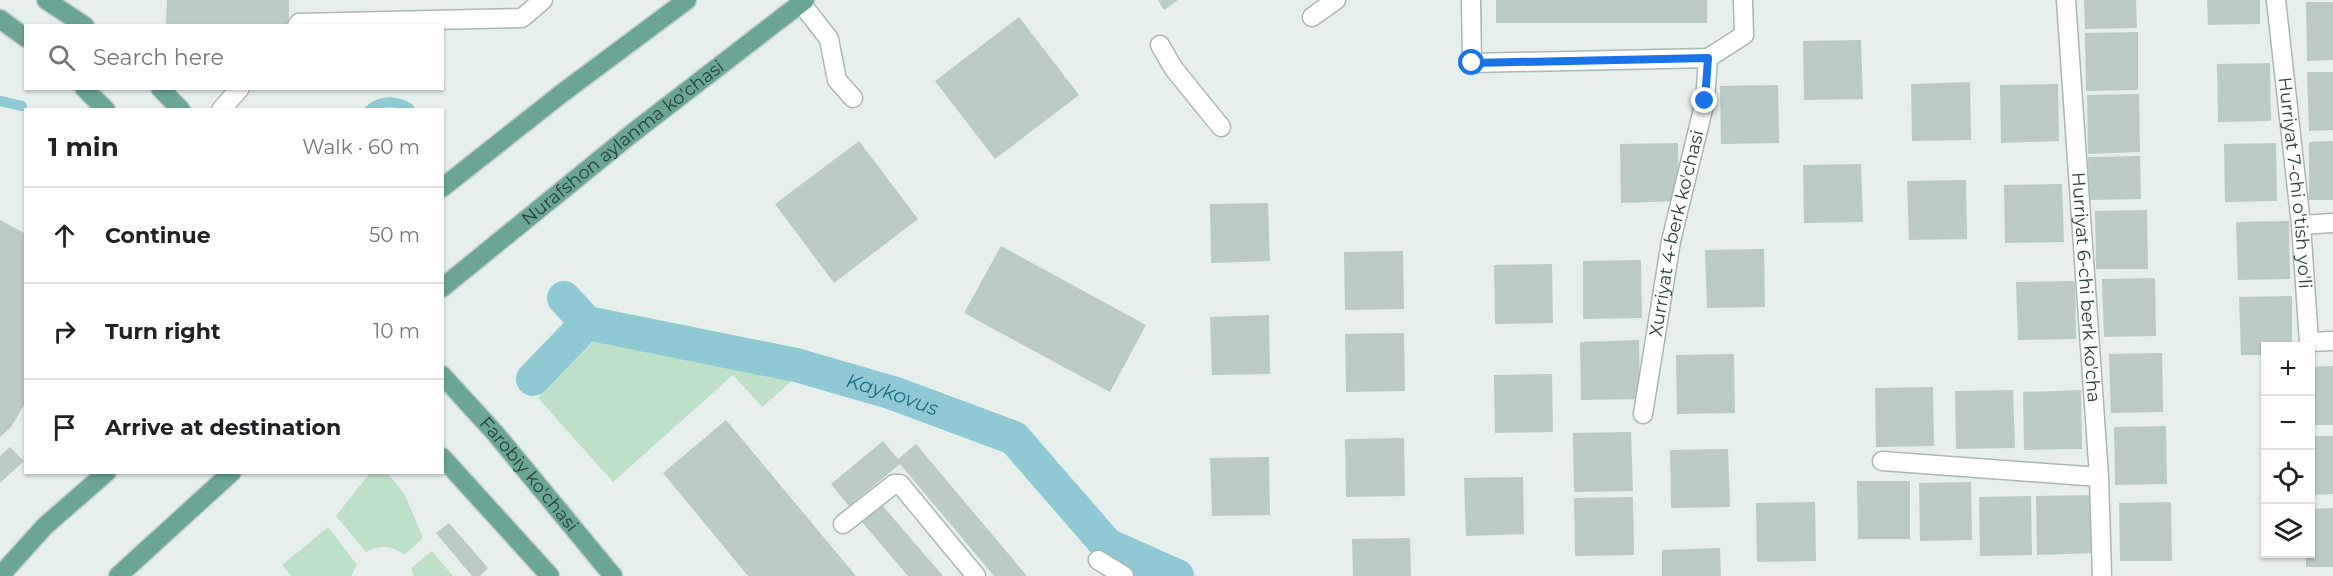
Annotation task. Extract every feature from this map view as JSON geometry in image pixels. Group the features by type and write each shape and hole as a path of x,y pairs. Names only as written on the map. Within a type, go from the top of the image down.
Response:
{"main road":[{"path":"46,0 82,24"},
{"path":"444,186 561,94 687,0"},
{"name":"Nurafshon aylanma ko'chasi","path":"444,286 630,135 803,2"},
{"path":"0,19 24,37"},
{"path":"86,90 104,108"},
{"path":"161,90 179,108"},
{"name":"Farobiy ko'chasi","path":"444,377 495,433 613,576"},
{"path":"444,459 550,576"},
{"path":"0,576 45,526 105,474"},
{"path":"118,576 230,474"}],"street":[{"path":"298,24 522,18 543,0"},
{"path":"1312,17 1336,0"},
{"path":"1471,0 1472,63 1708,58 1744,35 1743,0"},
{"name":"Hurriyat 6-chi berk ko'cha","path":"2066,0 2098,477 2102,576"},
{"name":"Hurriyat 7-chi o'tish yo'li","path":"2276,0 2301,225 2308,342 2333,341"},
{"path":"803,2 829,39 837,80 853,98"},
{"path":"1160,45 1174,69 1221,127"},
{"name":"Xurriyat 4-berk ko'chasi","path":"1643,414 1671,242 1705,101 1708,58"},
{"path":"223,108 238,90"},
{"path":"2301,225 2333,222"},
{"path":"1882,460 2098,477"},
{"path":"843,524 894,484 900,484 976,576"},
{"path":"1098,560 1124,576"}],"green space":[{"path":"597,338 794,379 762,407 733,375 613,482 538,398"},
{"path":"369,474 388,474 404,493 423,538 404,555 395,549 386,547 366,552 336,516"},
{"path":"328,527 357,565 351,576 291,576 282,565"},
{"path":"432,551 453,576 414,576 411,568"}],"building":[{"path":"167,0 289,0 289,24 166,24"},
{"path":"1158,0 1178,0 1164,10"},
{"path":"1496,0 1707,0 1707,23 1496,23"},
{"path":"2084,0 2136,0 2137,28 2085,29"},
{"path":"2207,0 2260,0 2260,24 2208,25"},
{"path":"2306,2 2333,2 2333,60 2307,61"},
{"path":"1019,17 1079,95 995,159 935,81"},
{"path":"2138,32 2138,90 2086,91 2085,33"},
{"path":"1861,40 1863,99 1804,100 1803,41"},
{"path":"2270,63 2271,121 2218,122 2217,64"},
{"path":"2307,72 2333,72 2333,130 2309,131"},
{"path":"1970,82 1971,140 1912,141 1911,84"},
{"path":"2058,84 2059,141 2001,143 2000,85"},
{"path":"1778,85 1779,143 1721,144 1720,86"},
{"path":"2139,94 2140,152 2088,154 2087,95"},
{"path":"859,141 918,219 834,283 775,204"},
{"path":"2333,141 2333,200 2309,200 2309,142"},
{"path":"1678,143 1679,201 1621,203 1620,144"},
{"path":"2276,143 2277,201 2225,202 2224,144"},
{"path":"2140,156 2141,199 2089,200 2088,157"},
{"path":"1861,164 1863,222 1804,223 1803,165"},
{"path":"1966,180 1967,239 1909,240 1907,181"},
{"path":"2062,184 2064,242 2005,243 2004,185"},
{"path":"1268,203 1270,261 1211,263 1210,204"},
{"path":"2147,210 2148,269 2096,269 2095,211"},
{"path":"0,220 24,233 24,405 11,427 0,437"},
{"path":"2289,221 2290,279 2238,280 2236,222"},
{"path":"1001,246 1146,325 1110,392 964,313"},
{"path":"1764,249 1765,307 1707,308 1705,250"},
{"path":"1403,251 1404,309 1345,310 1344,252"},
{"path":"1641,260 1642,318 1583,319 1583,261"},
{"path":"1552,264 1553,323 1495,324 1494,265"},
{"path":"2155,278 2156,336 2104,337 2102,279"},
{"path":"2075,281 2076,339 2018,340 2016,282"},
{"path":"2292,296 2292,342 2261,342 2261,355 2241,355 2239,297"},
{"path":"1269,315 1270,374 1212,375 1210,317"},
{"path":"1404,333 1405,391 1346,392 1345,334"},
{"path":"1639,340 1640,399 1581,400 1580,342"},
{"path":"2162,353 2163,412 2111,413 2109,354"},
{"path":"1734,354 1735,413 1677,414 1676,355"},
{"path":"2333,366 2333,425 2315,425 2315,367"},
{"path":"1552,374 1553,432 1495,433 1494,375"},
{"path":"1933,387 1934,446 1876,447 1875,388"},
{"path":"2013,390 2015,448 1956,449 1955,391"},
{"path":"2081,390 2082,449 2024,450 2023,392"},
{"path":"726,420 856,576 748,576 663,473"},
{"path":"2166,426 2167,484 2115,485 2114,427"},
{"path":"1631,432 1633,491 1574,492 1573,433"},
{"path":"2315,436 2333,436 2333,494 2315,495"},
{"path":"1404,438 1405,496 1346,497 1345,439"},
{"path":"883,441 898,459 916,444 1027,576 994,576 900,464 849,506 831,484"},
{"path":"10,447 24,461 0,483 0,456"},
{"path":"1728,449 1730,507 1671,508 1670,450"},
{"path":"1269,457 1270,515 1212,516 1210,458"},
{"path":"1523,477 1524,534 1466,536 1464,478"},
{"path":"1857,481 1910,481 1910,539 1858,539"},
{"path":"1971,482 1972,540 1920,541 1919,483"},
{"path":"2094,495 2095,553 2037,555 2036,496"},
{"path":"2031,496 2032,555 1980,556 1979,497"},
{"path":"1633,497 1634,555 1575,556 1574,498"},
{"path":"1815,502 1816,561 1757,562 1756,503"},
{"path":"2171,502 2172,561 2120,561 2119,503"},
{"path":"882,505 943,576 908,576 862,522"},
{"path":"2333,508 2333,567 2306,567 2306,558 2315,558 2315,509"},
{"path":"449,523 488,568 480,576 472,576 436,533"},
{"path":"1410,538 1411,576 1353,576 1352,539"},
{"path":"1720,548 1721,576 1662,576 1662,550"}],"waterway":[{"name":"Kaykovus","path":"0,101 22,106"},
{"name":"Kaykovus","path":"372,108 389,102 409,108"},
{"name":"Kaykovus","path":"564,298 587,323 796,365 893,393 1014,438 1107,545 1177,576"},
{"path":"533,379 587,323"}],"route":[{"path":"1472,63 1708,58 1705,101"}]}
